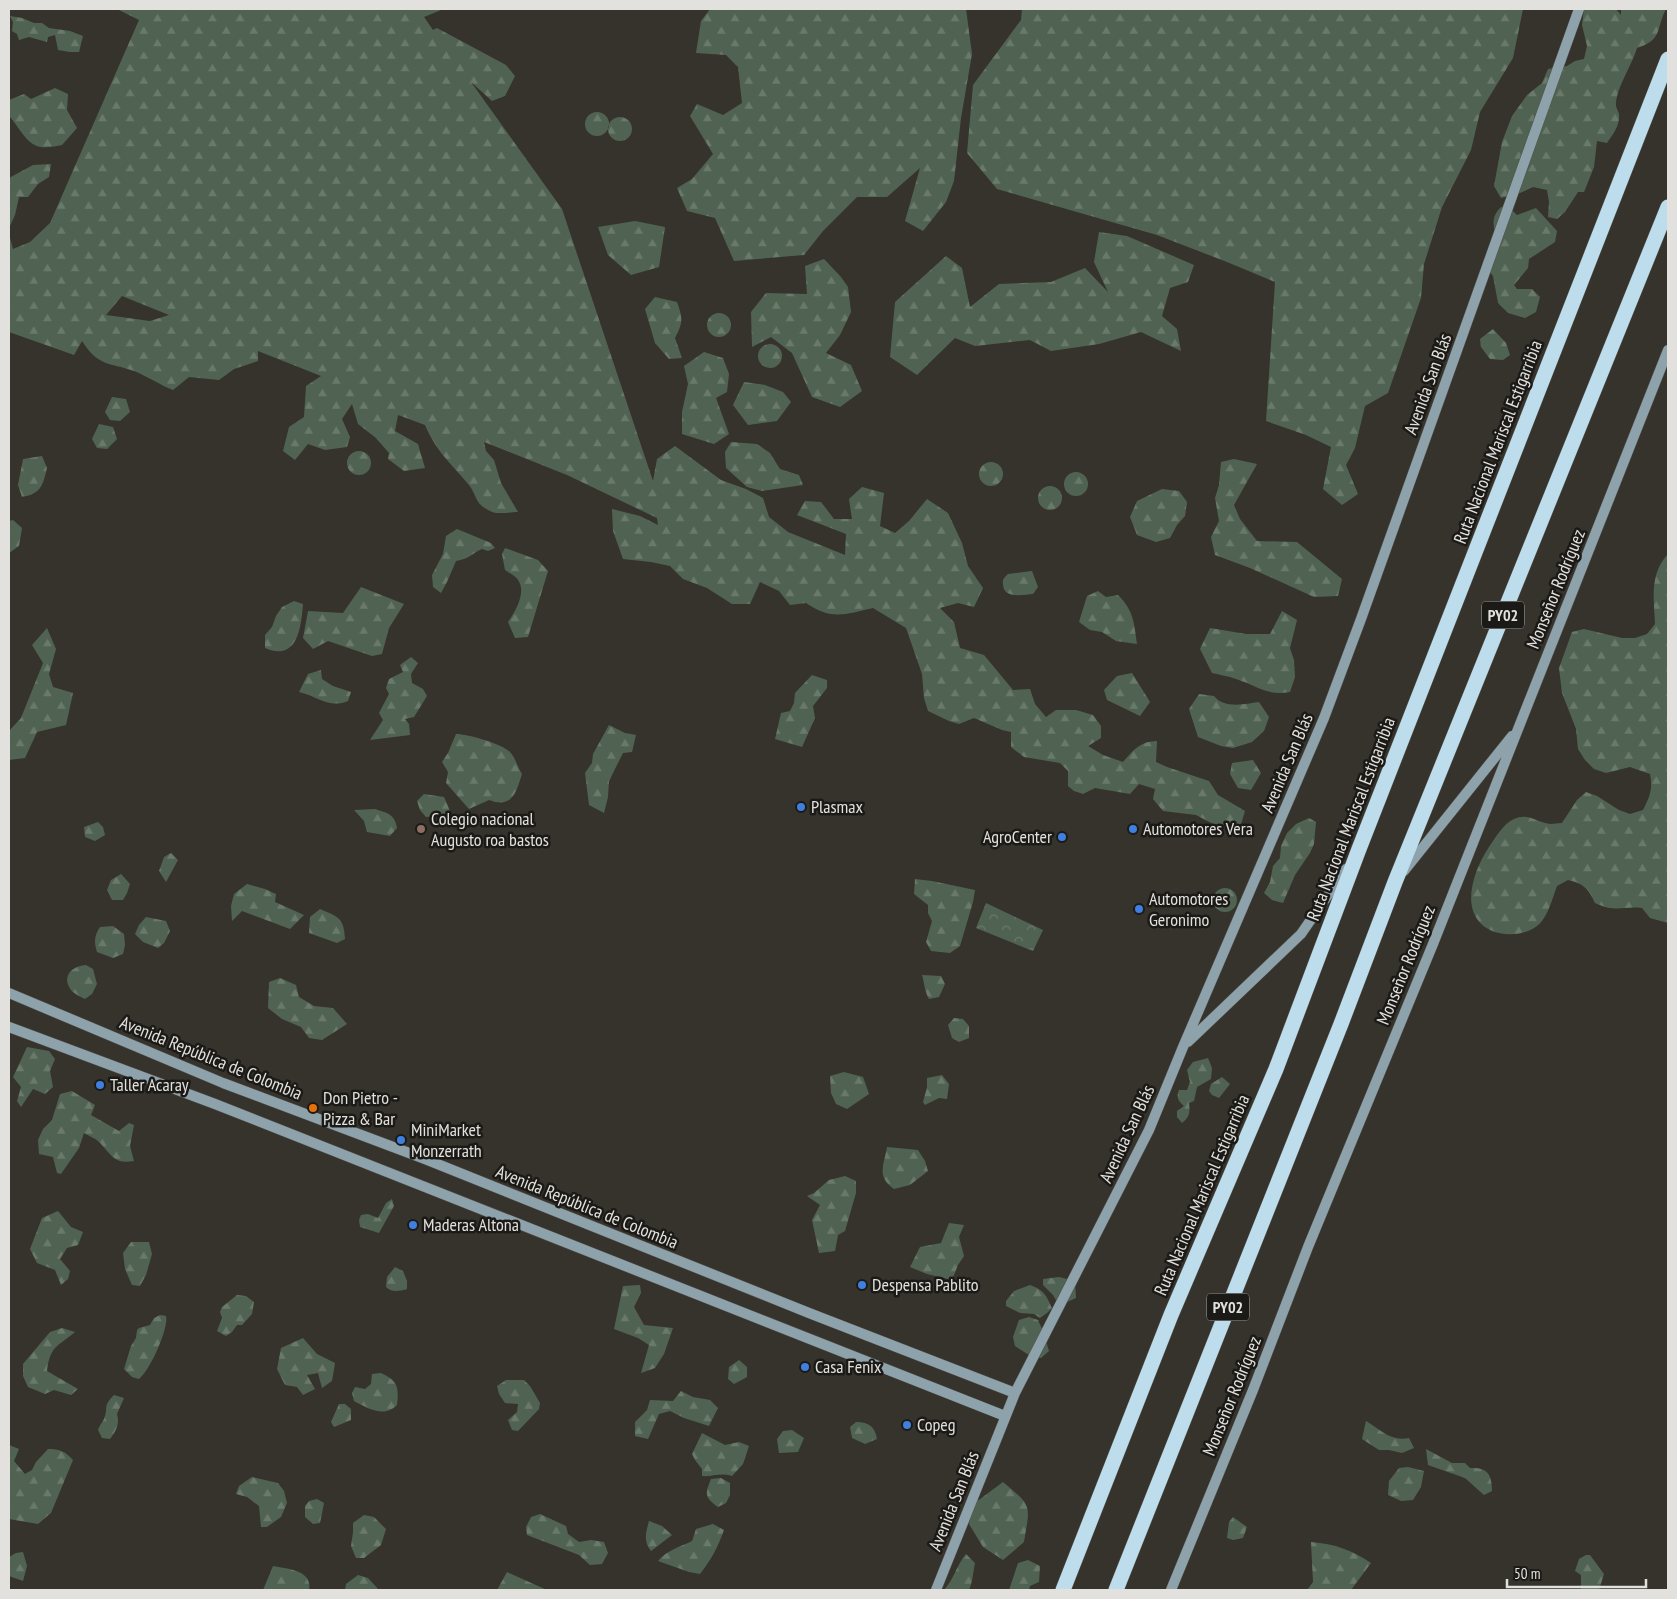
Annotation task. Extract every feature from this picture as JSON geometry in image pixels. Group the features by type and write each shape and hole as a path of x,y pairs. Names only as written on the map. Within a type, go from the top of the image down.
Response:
{"highway":[{"name":"Ruta Nacional Mariscal Estigarribia","path":"1063,1590 1171,1316 1276,1069 1359,849 1668,59"},
{"name":"PY02","path":"1116,1590 1341,1024 1395,882 1668,207"}],"street":[{"name":"Avenida San Blás","path":"936,1590 1015,1393 1149,1130 1324,718 1579,9"},
{"name":"Monseñor Rodríguez","path":"1171,1590 1253,1390 1308,1247 1433,944 1668,350"},
{"path":"1395,882 1518,728"},
{"path":"1183,1047 1221,1008 1301,934 1359,849"},
{"name":"Avenida República de Colombia","path":"9,994 224,1083 425,1160 1015,1393"},
{"path":"9,1027 215,1104 1005,1416"}],"green space":[{"path":"117,9 441,9 424,17 433,30 437,28 506,65 515,76 505,96 492,101 471,82 562,209 653,481 657,459 675,446 721,480 746,489 763,498 769,517 788,532 845,555 846,534 797,515 805,501 821,502 834,519 852,519 849,499 862,487 884,493 880,526 895,533 909,521 927,499 948,513 962,543 968,566 983,588 974,607 958,603 940,608 954,622 960,648 984,655 1013,690 1030,689 1035,704 1046,717 1056,710 1076,710 1093,715 1101,726 1101,738 1088,746 1103,755 1123,762 1138,747 1151,741 1157,741 1156,762 1209,781 1218,795 1245,811 1239,831 1215,825 1196,815 1163,811 1153,799 1155,789 1139,784 1130,794 1095,788 1083,794 1074,791 1068,786 1068,771 1060,763 1024,757 1011,747 1011,732 974,718 959,724 928,711 924,698 922,674 906,628 873,608 847,614 832,614 815,609 806,603 790,605 779,591 760,582 750,604 732,604 707,588 683,579 670,566 623,559 613,531 612,509 640,516 658,525 657,518 567,475 484,442 486,451 494,460 501,483 518,512 493,512 479,502 469,485 439,450 425,425 398,415 395,431 418,444 425,468 404,471 388,459 389,453 376,438 358,424 352,404 342,419 350,437 347,447 325,450 308,444 295,460 283,451 289,427 304,417 306,386 321,376 258,351 258,361 234,369 219,380 189,377 173,390 134,371 99,360 82,341 74,355 9,332 9,234 13,249 30,242 50,223 139,20","holes":["122,296 169,315 150,321 106,315"]},
{"path":"710,9 966,9 972,54 961,118 954,181 946,202 923,231 905,221 920,168 887,197 857,197 823,231 804,255 734,261 715,218 687,211 677,188 692,179 713,154 690,116 697,104 723,115 742,103 738,67 726,55 696,53 701,21"},
{"path":"1022,9 1523,9 1513,58 1480,112 1471,150 1442,207 1424,264 1421,298 1388,393 1365,406 1355,448 1346,465 1358,494 1342,505 1323,489 1331,447 1306,435 1266,421 1275,282 1157,235 997,189 967,153 973,85 1021,20"},
{"path":"1584,9 1616,9 1621,15 1621,9 1666,9 1658,33 1651,41 1637,48 1617,97 1616,106 1619,118 1617,126 1607,143 1597,141 1594,167 1584,192 1578,192 1565,212 1557,219 1548,217 1549,202 1547,190 1533,187 1501,198 1494,186 1502,142 1512,116 1527,95 1542,83 1548,69 1567,66 1575,61 1584,59 1587,46 1582,25"},
{"path":"10,16 34,23 42,23 49,28 70,31 83,36 79,52 58,50 55,35 48,37 47,42 29,37 19,40 17,34 12,31 13,22"},
{"path":"55,88 68,94 67,110 77,128 62,145 36,146 27,139 9,116 9,100 24,94 31,99"},
{"path":"597,112 605,116 609,124 605,132 597,136 589,132 585,124 589,116"},
{"path":"620,117 628,121 632,129 628,137 620,141 612,137 608,129 612,121"},
{"path":"51,164 49,177 38,184 28,197 19,197 15,215 9,228 9,178 33,165"},
{"path":"1501,207 1512,210 1517,215 1536,208 1557,231 1555,242 1529,259 1528,268 1514,285 1517,289 1532,289 1540,297 1536,312 1525,318 1508,313 1498,303 1493,276 1484,265 1486,255 1499,243 1494,229 1494,220 1497,211"},
{"path":"635,221 665,227 659,267 631,275 608,255 598,227"},
{"path":"1099,232 1127,236 1194,265 1188,282 1170,288 1162,316 1177,329 1181,351 1141,332 1099,344 1051,351 1030,340 975,346 955,338 917,375 890,357 895,302 946,256 962,268 970,307 999,284 1051,282 1085,268 1108,292 1094,262"},
{"path":"824,259 848,287 851,312 840,335 826,353 851,365 862,391 840,407 812,397 792,353 771,337 752,347 751,312 766,293 807,294 805,266"},
{"path":"655,297 677,302 681,320 680,328 675,338 682,358 669,359 655,343 645,309"},
{"path":"719,313 727,317 731,325 727,333 719,337 711,333 707,325 711,317"},
{"path":"1493,329 1506,343 1510,355 1503,360 1490,359 1481,347 1480,339"},
{"path":"770,344 778,348 782,356 778,364 770,368 762,364 758,356 762,348"},
{"path":"704,352 723,358 729,374 727,392 716,398 729,434 714,444 682,434 682,412 688,384 684,366"},
{"path":"744,382 765,385 783,392 791,402 777,421 748,425 733,405"},
{"path":"112,397 126,399 130,412 120,421 110,420 105,412"},
{"path":"99,424 113,427 117,439 107,449 97,448 92,439"},
{"path":"731,442 757,444 770,453 780,469 799,475 803,485 762,491 747,487 726,468 725,452"},
{"path":"359,451 367,455 371,463 367,471 359,475 351,471 347,463 351,455"},
{"path":"42,456 47,468 42,484 33,494 22,497 18,485 23,459"},
{"path":"1234,459 1257,464 1234,505 1240,519 1257,541 1297,542 1342,579 1338,596 1314,597 1250,568 1215,555 1211,537 1219,521 1215,498 1219,485 1221,462"},
{"path":"991,462 999,466 1003,474 999,482 991,486 983,482 979,474 983,466"},
{"path":"1076,472 1084,476 1088,484 1084,492 1076,496 1068,492 1064,484 1068,476"},
{"path":"1050,486 1058,490 1062,498 1058,506 1050,510 1042,506 1038,498 1042,490"},
{"path":"1162,489 1179,491 1187,502 1185,516 1177,525 1170,538 1156,542 1137,535 1130,517 1137,501"},
{"path":"13,520 22,528 19,546 9,553 9,521"},
{"path":"457,529 491,543 495,548 488,551 482,549 467,558 456,561 441,593 433,587 432,575 443,554 446,536"},
{"path":"505,548 538,560 548,571 528,637 515,638 508,622 519,602 521,590 517,579 505,570 502,554"},
{"path":"1668,554 1668,923 1650,918 1642,908 1608,908 1595,903 1585,887 1568,880 1557,886 1547,913 1536,927 1519,934 1500,933 1491,930 1483,926 1477,919 1473,911 1471,892 1476,872 1484,854 1497,835 1510,821 1524,817 1551,824 1562,823 1577,800 1586,792 1630,814 1643,810 1651,788 1650,774 1630,767 1606,773 1594,769 1578,749 1576,729 1562,693 1559,668 1572,632 1584,629 1622,638 1635,638 1647,634 1655,624 1655,578"},
{"path":"1032,571 1038,587 1033,594 1014,595 1006,592 1003,581 1008,574"},
{"path":"361,587 404,604 389,628 382,654 372,656 328,641 313,649 303,638 308,611 343,613"},
{"path":"1098,591 1106,597 1118,595 1127,606 1132,618 1137,644 1116,641 1102,632 1090,630 1079,622 1087,596"},
{"path":"294,601 303,604 301,623 296,640 285,650 276,651 265,648 265,635 272,627 276,616 282,607"},
{"path":"1282,611 1297,620 1290,648 1294,660 1295,677 1290,692 1275,693 1262,690 1233,678 1212,673 1200,649 1210,628 1246,634 1270,634"},
{"path":"47,628 56,649 49,674 53,687 73,693 66,725 37,732 25,758 9,760 9,731 21,718 43,663 32,645"},
{"path":"411,657 418,663 411,674 412,683 423,689 427,696 414,717 405,719 409,724 410,735 370,740 383,720 379,713 389,694 386,688 389,679 403,672 400,665"},
{"path":"321,670 322,679 333,686 351,692 348,701 335,704 329,703 299,692 308,674"},
{"path":"1132,673 1150,702 1140,716 1107,700 1104,690 1117,676"},
{"path":"812,675 827,680 827,688 813,706 815,718 802,747 775,739 781,713 790,711 794,703 795,693"},
{"path":"1199,694 1214,696 1223,703 1229,704 1259,702 1269,717 1264,731 1252,742 1233,748 1221,746 1198,737 1189,709"},
{"path":"609,725 625,733 636,735 632,752 623,753 609,781 604,813 589,805 585,773 592,763 593,754"},
{"path":"456,734 493,743 512,754 522,774 518,787 512,797 503,802 489,800 469,809 446,783 448,772 442,762"},
{"path":"1253,760 1261,773 1251,790 1238,788 1230,774 1232,763"},
{"path":"424,794 444,797 450,811 440,816 426,817 420,810 417,801"},
{"path":"375,809 390,815 396,823 397,828 390,836 367,832 364,821 354,810"},
{"path":"1309,818 1316,822 1314,844 1310,853 1295,875 1283,903 1272,900 1264,893 1270,882 1273,866 1280,858 1281,846 1287,833 1296,824"},
{"path":"98,822 103,827 105,835 95,841 85,837 84,827"},
{"path":"171,853 178,860 166,882 159,871 164,857"},
{"path":"121,874 130,884 127,893 123,900 112,900 107,890 111,880"},
{"path":"915,879 975,890 960,946 950,953 931,951 926,942 932,921 928,913 928,905 914,894"},
{"path":"247,884 276,894 275,902 304,915 290,929 242,911 232,921 231,906 234,894"},
{"path":"1225,888 1233,892 1237,900 1233,908 1225,912 1217,908 1213,900 1217,892"},
{"path":"986,903 1043,930 1033,951 976,928"},
{"path":"320,909 339,919 343,926 345,939 337,943 309,933 310,917"},
{"path":"146,917 166,921 170,931 164,943 158,948 143,942 135,934 139,925"},
{"path":"113,926 124,934 125,945 123,954 113,958 97,952 95,942 100,927"},
{"path":"86,965 93,969 97,984 92,994 85,999 72,991 67,980 72,970"},
{"path":"922,975 941,976 945,984 939,997 929,999"},
{"path":"280,978 296,985 299,997 314,1006 333,1008 347,1024 322,1040 309,1038 301,1027 282,1019 268,1008 269,982"},
{"path":"954,1018 963,1019 969,1026 969,1038 959,1042 952,1038 948,1025"},
{"path":"27,1047 49,1051 55,1059 50,1071 53,1087 45,1094 33,1089 21,1107 17,1101 21,1087 13,1077"},
{"path":"1208,1058 1212,1068 1211,1079 1197,1087 1194,1101 1189,1103 1188,1116 1182,1123 1177,1117 1177,1111 1184,1106 1179,1101 1178,1095 1179,1090 1187,1090 1190,1082 1187,1070 1193,1062"},
{"path":"844,1072 863,1077 869,1094 847,1109 836,1104 831,1093 830,1076"},
{"path":"942,1075 949,1084 947,1099 939,1098 925,1105 923,1102 927,1078"},
{"path":"1222,1077 1230,1084 1219,1098 1212,1095 1209,1091 1211,1084"},
{"path":"72,1091 95,1105 91,1115 119,1131 129,1123 134,1125 130,1146 134,1161 118,1160 99,1142 84,1133 79,1148 61,1174 57,1173 53,1157 39,1154 38,1140 43,1129 52,1120 60,1094"},
{"path":"887,1147 918,1150 925,1161 928,1171 910,1185 894,1189 888,1184 883,1175"},
{"path":"845,1176 856,1181 856,1193 845,1231 838,1235 835,1251 819,1253 812,1220 820,1205 807,1196 814,1193 829,1180"},
{"path":"392,1199 394,1206 379,1233 360,1227 359,1220 361,1215 368,1214 378,1218 386,1203"},
{"path":"58,1211 71,1227 83,1232 78,1245 67,1248 60,1259 70,1271 68,1279 61,1285 55,1270 37,1263 30,1249 42,1218"},
{"path":"949,1223 964,1225 959,1237 964,1256 952,1280 927,1274 910,1267 920,1247 941,1243"},
{"path":"131,1242 149,1242 152,1254 146,1275 140,1286 132,1285 125,1269 123,1253"},
{"path":"395,1267 403,1271 407,1281 407,1289 394,1291 386,1287 387,1277"},
{"path":"1059,1277 1075,1281 1076,1298 1067,1302 1057,1302 1043,1285 1043,1279"},
{"path":"640,1285 641,1293 634,1307 644,1325 673,1328 664,1354 655,1368 641,1373 649,1345 638,1338 614,1329 623,1286"},
{"path":"1030,1285 1044,1294 1052,1308 1040,1318 1034,1314 1020,1313 1006,1306 1006,1301 1014,1291"},
{"path":"237,1295 246,1296 254,1302 252,1314 242,1325 237,1325 226,1336 217,1331 222,1318 220,1312 222,1307"},
{"path":"160,1315 166,1316 166,1322 157,1350 143,1375 139,1379 132,1377 124,1369 131,1346 136,1338 137,1330 150,1325 154,1318"},
{"path":"1029,1317 1038,1320 1049,1351 1041,1358 1032,1357 1015,1346 1013,1337 1019,1320"},
{"path":"62,1328 75,1332 52,1352 47,1371 78,1389 71,1395 54,1390 45,1394 28,1387 23,1376 23,1364 50,1332"},
{"path":"303,1338 317,1354 335,1363 332,1381 322,1388 318,1373 307,1375 315,1389 303,1395 297,1387 285,1385 277,1369 281,1348"},
{"path":"739,1360 747,1367 747,1377 734,1384 728,1379 729,1367"},
{"path":"381,1373 394,1382 398,1394 397,1405 392,1409 382,1412 354,1401 352,1393 355,1387 365,1389 371,1384 372,1374"},
{"path":"506,1380 524,1380 540,1403 539,1409 518,1431 512,1430 508,1420 517,1412 518,1404 505,1403 499,1394 497,1386"},
{"path":"681,1391 693,1397 710,1400 718,1408 709,1426 684,1418 670,1411 659,1414 648,1439 635,1436 635,1422 647,1410 650,1400 673,1401"},
{"path":"114,1395 124,1398 117,1414 117,1427 110,1439 102,1438 98,1430 104,1419 107,1405"},
{"path":"339,1404 345,1404 351,1409 351,1420 334,1427 331,1422"},
{"path":"1366,1421 1391,1437 1409,1438 1414,1448 1402,1453 1379,1450 1362,1439"},
{"path":"856,1422 871,1426 875,1431 877,1439 865,1444 852,1438 850,1427"},
{"path":"792,1430 804,1438 798,1452 779,1453 777,1439 783,1431"},
{"path":"702,1433 725,1445 739,1442 749,1446 743,1464 732,1476 724,1474 702,1476 702,1469 692,1454"},
{"path":"9,1445 19,1449 14,1461 25,1474 32,1470 36,1462 48,1449 62,1451 73,1460 51,1513 38,1524 9,1519"},
{"path":"1426,1449 1452,1463 1465,1463 1470,1468 1484,1470 1490,1476 1492,1491 1484,1495 1465,1478 1428,1465"},
{"path":"1408,1467 1424,1471 1421,1487 1413,1500 1401,1501 1388,1495 1389,1481 1399,1468"},
{"path":"252,1477 278,1483 284,1491 287,1503 281,1517 267,1527 261,1527 259,1506 247,1497 236,1494 239,1486"},
{"path":"721,1478 730,1483 730,1495 726,1503 718,1507 710,1501 707,1492 711,1479"},
{"path":"1003,1482 1020,1497 1028,1513 1024,1542 1003,1560 983,1547 969,1524 972,1505"},
{"path":"317,1499 324,1503 320,1523 313,1524 305,1517 305,1506 309,1501"},
{"path":"540,1514 566,1526 568,1534 579,1542 591,1540 604,1542 608,1553 602,1564 590,1565 579,1555 527,1535 526,1527 531,1517"},
{"path":"364,1515 374,1517 386,1529 381,1545 364,1558 356,1558 351,1546 353,1523"},
{"path":"1233,1517 1247,1527 1243,1538 1233,1540 1227,1538 1229,1522"},
{"path":"649,1521 662,1526 672,1535 651,1551 646,1540"},
{"path":"713,1524 724,1530 708,1564 700,1574 658,1561 670,1551 692,1541 696,1529"},
{"path":"1311,1542 1343,1548 1371,1563 1351,1590 1307,1590 1313,1582"},
{"path":"23,1552 27,1566 23,1581 9,1576 9,1557"},
{"path":"966,1554 975,1563 969,1590 944,1590 960,1563"},
{"path":"1590,1555 1604,1574 1599,1590 1581,1590 1581,1575 1575,1571 1579,1559"},
{"path":"1028,1560 1040,1566 1039,1582 1030,1586 1029,1590 1009,1590 1018,1563"},
{"path":"273,1566 303,1574 309,1583 309,1590 263,1590"},
{"path":"507,1572 547,1590 497,1590"},
{"path":"358,1575 368,1578 379,1590 345,1590 346,1584"}],"place":[{"name":"Plasmax","path":"801,807"},
{"name":"Colegio nacional Augusto roa bastos","path":"421,829"},
{"name":"Automotores Vera","path":"1133,829"},
{"name":"AgroCenter","path":"1062,837"},
{"name":"Automotores Geronimo","path":"1139,909"},
{"name":"Taller Acaray","path":"100,1085"},
{"name":"Don Pietro - Pizza & Bar","path":"313,1108"},
{"name":"MiniMarket Monzerrath","path":"401,1140"},
{"name":"Maderas Altona","path":"413,1225"},
{"name":"Despensa Pablito","path":"862,1285"},
{"name":"Casa Fenix","path":"805,1367"},
{"name":"Copeg","path":"907,1425"}]}
